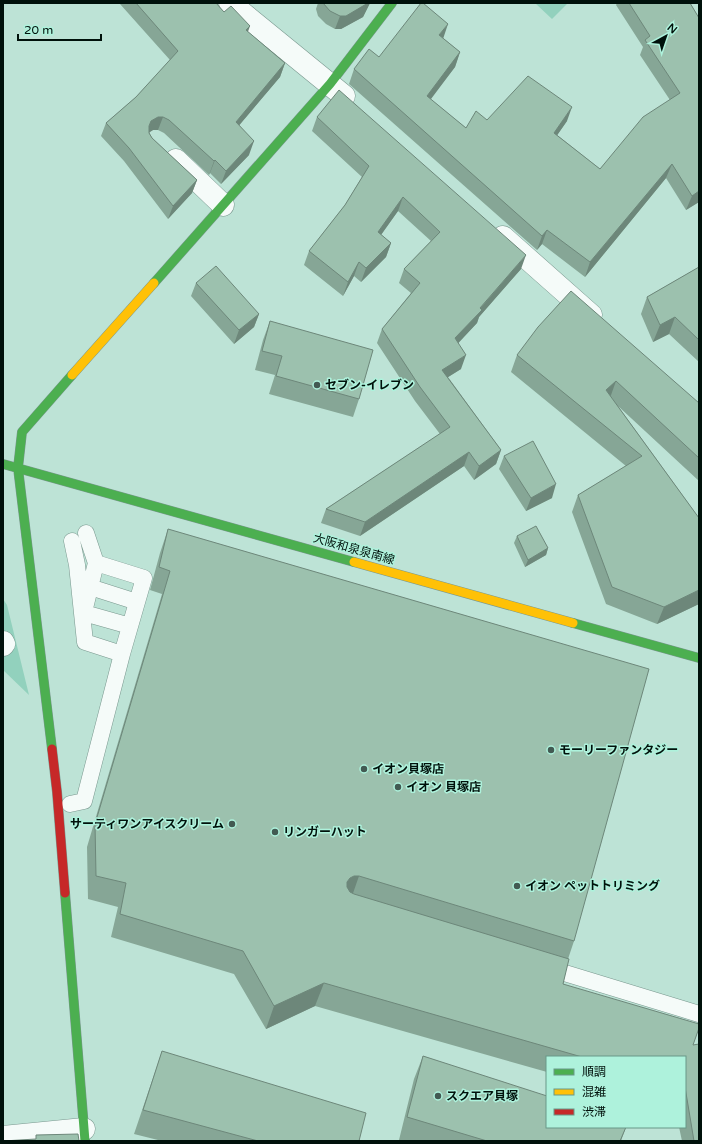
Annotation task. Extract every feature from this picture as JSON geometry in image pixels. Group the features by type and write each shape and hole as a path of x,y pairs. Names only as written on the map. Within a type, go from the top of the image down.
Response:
{"street":[{"path":"230,3 360,110"},
{"path":"3,1137 84,1135 57,792 18,468 22,432 330,84 392,3"},
{"path":"161,147 223,205"},
{"path":"491,226 604,326"},
{"name":"大阪和泉泉南線","path":"3,464 699,658"}],"lane":[{"path":"70,804 84,801 122,654 144,578 96,563 79,537 77,565 85,642 122,654"},
{"path":"83,616 96,563"},
{"path":"90,587 138,602"},
{"path":"83,616 130,626"},
{"path":"531,963 699,1014"}],"green space":[{"path":"535,3 568,3 552,19"},
{"path":"3,599 7,605 29,695 3,670"}],"building":[{"path":"136,3 216,3 224,12 231,6 250,26 246,30 285,63 236,122 254,141 226,171 169,120 163,117 158,117 151,121 149,133 152,138 197,180 173,206 129,148 106,123 136,97 178,51"},
{"path":"323,3 368,3 346,16 340,16 330,11"},
{"path":"421,3 423,3 448,24 439,35 460,52 427,96 466,128 476,111 487,120 528,76 572,107 554,133 600,169 643,117 680,93 645,40 650,36 629,3 690,3 699,18 699,191 692,196 672,164 590,262 547,230 542,236 354,69 369,49 379,57"},
{"path":"339,90 526,255 480,308 482,310 455,338 466,355 442,370 501,450 479,466 469,452 365,522 326,509 450,427 420,387 382,329 420,283 404,269 440,232 403,197 378,232 391,243 366,268 359,262 348,282 309,251 345,205 369,166 317,117"},
{"path":"216,266 259,314 239,330 196,283"},
{"path":"699,267 699,340 675,317 660,325 647,297"},
{"path":"571,291 699,403 699,458 616,381 606,390 699,518 699,590 664,607 612,587 578,495 642,456 517,355 538,327"},
{"path":"270,321 373,350 359,399 276,376 282,356 262,351"},
{"path":"533,441 556,484 531,498 504,456"},
{"path":"536,526 548,548 528,560 517,536"},
{"name":"イオン貝塚店","path":"168,529 649,669 574,941 359,876 350,878 347,882 347,887 350,892 354,894 569,959 563,984 699,1024 693,1045 699,1044 699,1141 694,1141 686,1093 686,1056 579,1056 324,983 274,1006 243,951 120,914 126,883 96,876 95,824 170,571 159,567"},
{"path":"162,1051 366,1113 359,1141 258,1141 143,1110"},
{"path":"423,1056 546,1096 546,1128 626,1128 620,1141 487,1141 407,1117"},
{"path":"78,1134 79,1141 3,1141 36,1139 36,1135"}],"traffic: fast":[{"path":"154,283 330,84 392,3"},
{"path":"52,749 18,468 22,432 72,375"},
{"path":"3,464 354,562"},
{"path":"573,623 699,658"},
{"path":"65,893 85,1141"}],"traffic: slow":[{"path":"72,375 154,283"},
{"path":"354,562 573,623"}],"traffic: jam":[{"path":"52,749 65,893"}],"place":[{"name":"セブン-イレブン","path":"317,385"},
{"name":"モーリーファンタジー","path":"551,750"},
{"name":"イオン貝塚店","path":"364,769"},
{"name":"イオン 貝塚店","path":"398,787"},
{"name":"サーティワンアイスクリーム","path":"232,824"},
{"name":"リンガーハット","path":"275,832"},
{"name":"イオン ペットトリミング","path":"517,886"},
{"name":"スクエア貝塚","path":"438,1096"}]}
